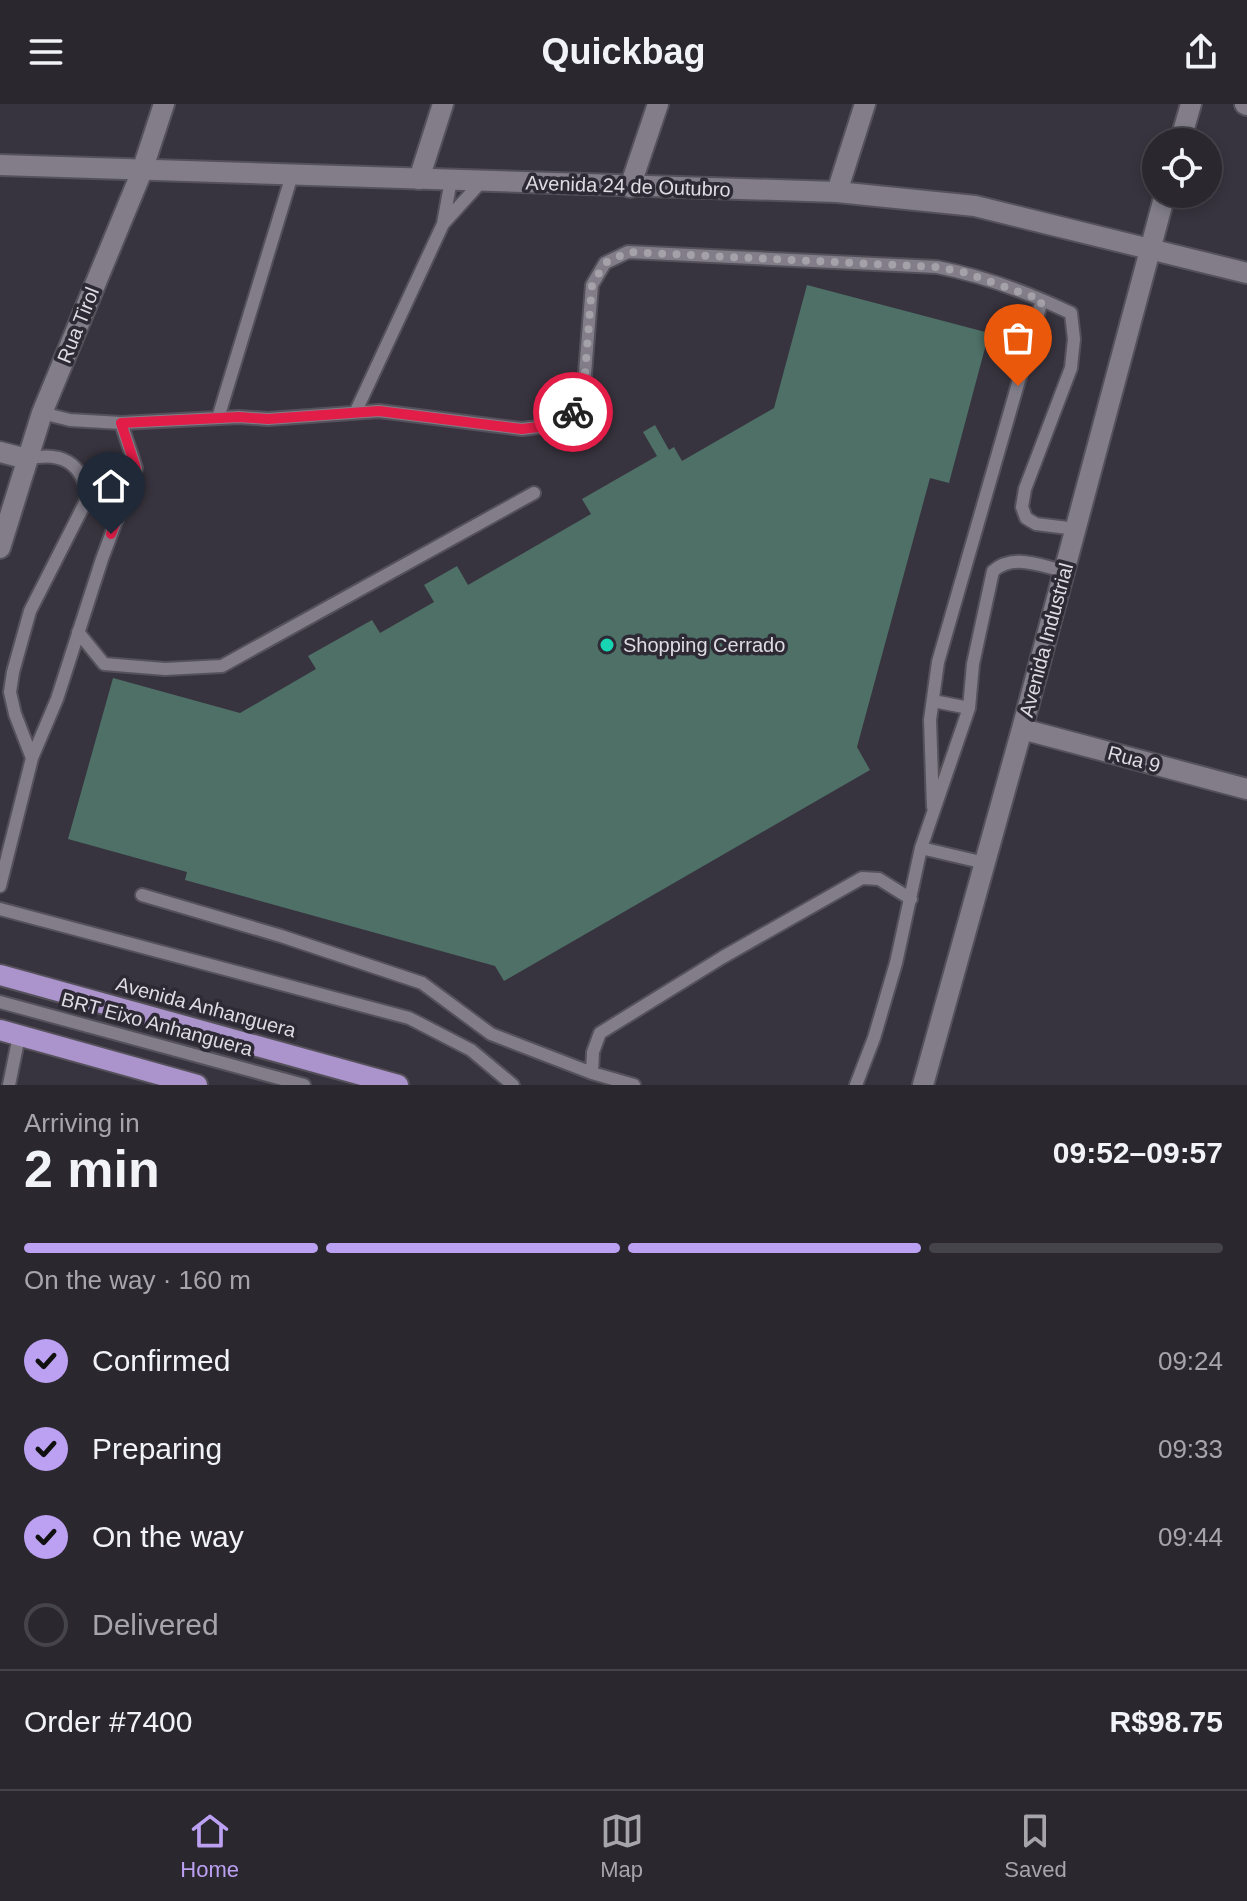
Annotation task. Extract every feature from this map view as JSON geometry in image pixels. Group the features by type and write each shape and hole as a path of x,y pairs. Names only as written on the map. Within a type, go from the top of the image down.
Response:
{"main road":[{"name":"Avenida Anhanguera","path":"0,975 398,1085"},
{"path":"10,1033 197,1085"}],"street":[{"name":"Rua Tirol","path":"0,548 42,413 142,171 164,104"},
{"path":"419,179 443,104"},
{"path":"630,187 658,104"},
{"path":"837,192 865,104"},
{"path":"1184,128 1191,104"},
{"name":"Avenida 24 de Outubro","path":"0,165 837,192 975,206 1247,273"},
{"name":"Avenida Industrial","path":"923,1085 1161,208"},
{"path":"0,452 27,459"},
{"name":"Rua 9","path":"1022,729 1247,789"}],"lane":[{"path":"218,418 292,175"},
{"path":"356,411 443,224 451,180"},
{"path":"443,224 482,181"},
{"path":"42,413 70,420 121,423 268,419 379,411 522,429 564,424 583,399 592,285 605,263 628,252 937,267 963,272 1071,313 1074,339 1071,368 1025,489 1022,507 1026,518 1036,524 1076,529"},
{"path":"934,814 930,720 938,662 1042,300"},
{"path":"0,886 32,758 57,699 136,468 121,423"},
{"path":"27,459 43,455 75,465 85,481 88,497 30,611 13,672 10,692 32,758"},
{"path":"78,632 104,664 165,669 222,666 534,493"},
{"path":"856,1085 874,1038 911,899 921,848 969,708 973,664 993,571 1001,564 1016,560 1064,571"},
{"path":"933,701 969,708"},
{"path":"921,848 985,863"},
{"path":"592,1073 593,1052 600,1033 723,957 862,878 879,879 911,899"},
{"path":"142,895 281,936 422,983 491,1034 592,1073 634,1085"},
{"path":"0,909 409,1018 471,1050 513,1085"},
{"name":"BRT Eixo Anhanguera","path":"0,1002 304,1085"},
{"path":"9,1085 10,1033"}],"building":[{"name":"Shopping Cerrado","path":"807,285 989,333 949,483 930,478 857,747 870,770 504,981 495,966 185,880 187,872 68,839 113,678 240,713 316,669 308,656 372,620 380,633 434,602 424,585 457,566 468,585 591,514 582,499 657,456 643,432 655,425 669,450 674,447 682,461 774,408"}],"way so far":[{"path":"573,412 583,399 592,285 605,263 628,252 937,267 963,272 1042,300 1018,386"}],"place":[{"name":"Shopping Cerrado","path":"607,645"}],"route":[{"path":"111,534 136,468 121,423 239,417 268,419 379,411 522,429 564,424 573,412"}]}
